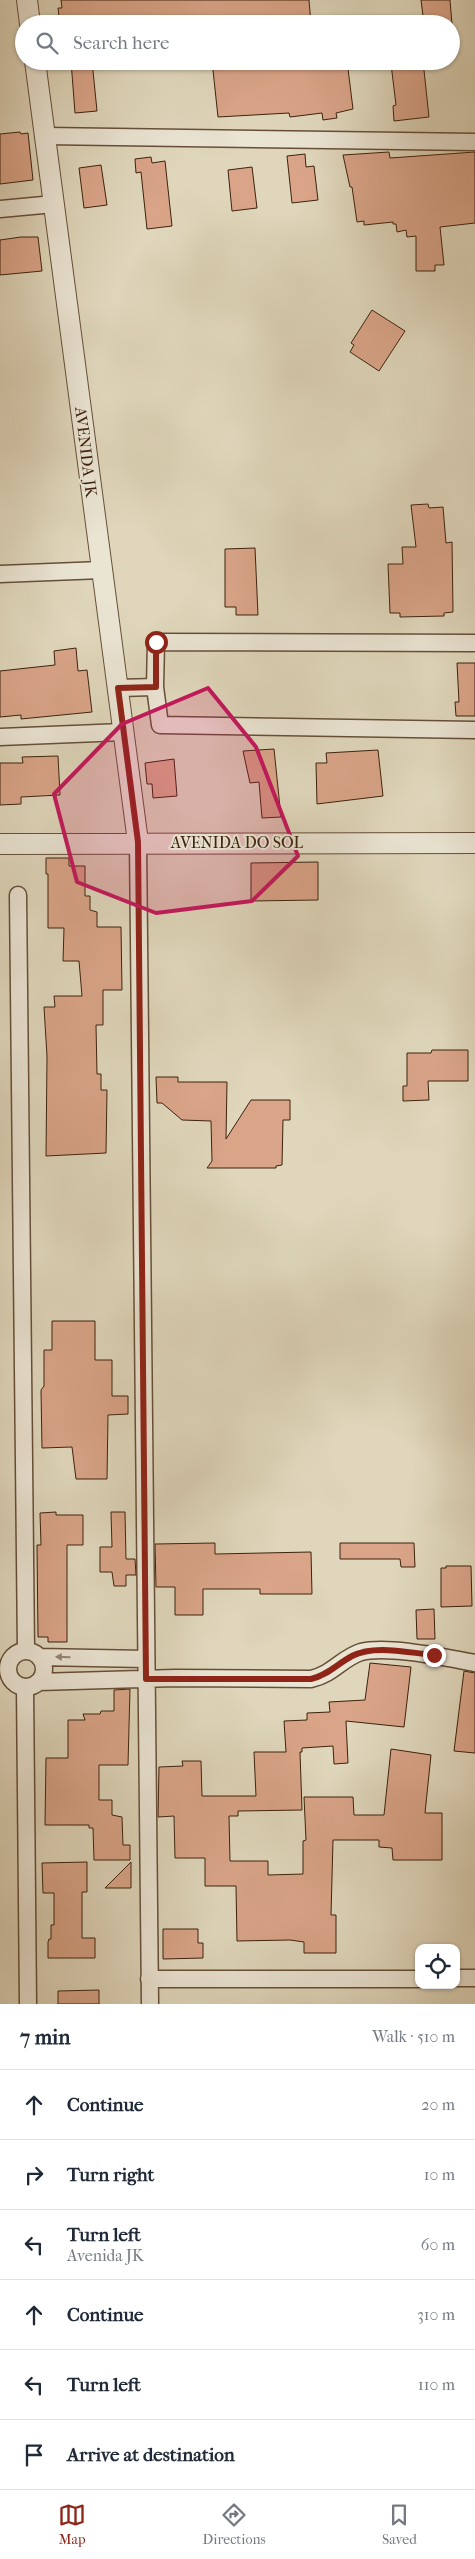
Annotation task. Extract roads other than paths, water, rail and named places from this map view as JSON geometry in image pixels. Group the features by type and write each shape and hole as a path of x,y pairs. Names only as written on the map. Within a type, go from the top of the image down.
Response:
{"street":[{"path":"27,0 29,15"},
{"name":"AVENIDA JK","path":"36,70 138,842"},
{"path":"45,136 475,142"},
{"path":"0,209 54,204"},
{"path":"0,574 102,570"},
{"path":"475,643 156,642 156,687 160,725 475,730"},
{"path":"118,688 156,687"},
{"path":"0,736 123,732"},
{"path":"138,842 150,2004"},
{"name":"AVENIDA DO SOL","path":"0,844 138,842 475,843"},
{"path":"18,895 20,1655 8,1669 19,1683 28,2004"},
{"path":"19,1683 146,1679 311,1679 324,1676 350,1657 372,1650 434,1655 475,1663"},
{"path":"20,1655 146,1659"},
{"path":"19,1683 44,1670 20,1655"},
{"path":"89,1658 90,1680"},
{"path":"149,1979 415,1978"},
{"path":"460,1978 475,1978"}]}
